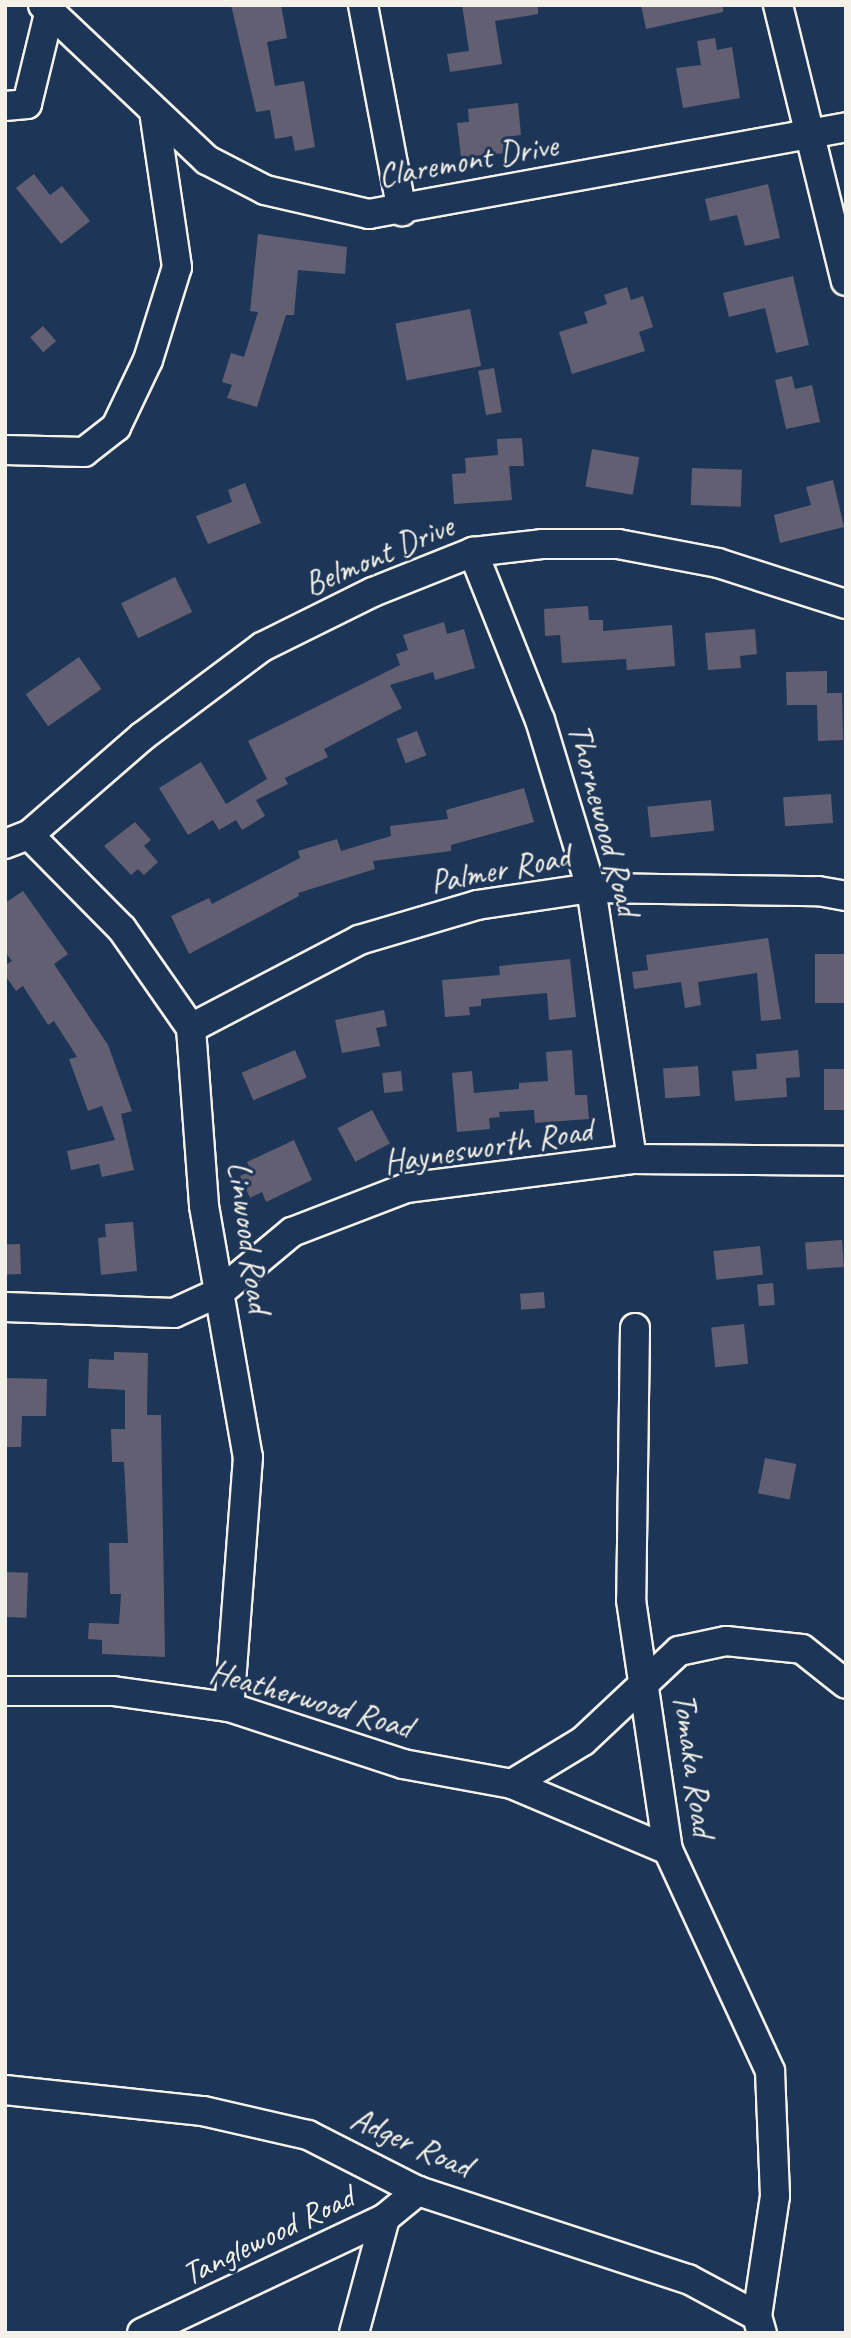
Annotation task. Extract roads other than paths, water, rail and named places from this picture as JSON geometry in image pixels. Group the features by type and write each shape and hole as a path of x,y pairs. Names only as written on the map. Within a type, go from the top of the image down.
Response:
{"street":[{"path":"363,5 402,211"},
{"path":"778,5 846,281"},
{"path":"5,106 27,104 46,8"},
{"name":"Claremont Drive","path":"46,8 207,160 265,190 369,214 402,211 846,127"},
{"path":"5,450 85,452 116,427 148,360 177,267 154,112"},
{"name":"Belmont Drive","path":"17,839 143,736 262,647 373,592 473,552 542,544 618,544 718,563 846,604"},
{"name":"Thornewood Road","path":"473,552 540,720 591,888 632,1159"},
{"path":"17,839 122,929 191,1028"},
{"name":"Palmer Road","path":"191,1028 359,940 477,905 591,888 818,891 846,896"},
{"name":"Linwood Road","path":"191,1028 204,1206 248,1457 229,1707"},
{"name":"Haynesworth Road","path":"5,1307 174,1313 220,1292 292,1231 406,1188 632,1159 846,1161"},
{"name":"Tomaka Road","path":"635,1328 631,1600 646,1679 668,1850 770,2071 775,2196 759,2324"},
{"path":"512,1784 583,1741 646,1679 679,1651 726,1641 802,1649 846,1684"},
{"name":"Heatherwood Road","path":"5,1691 113,1691 229,1707 403,1764 512,1784 668,1850"},
{"name":"Adger Road","path":"5,2090 203,2111 308,2135 418,2191 688,2279 759,2324"},
{"name":"Tanglewood Road","path":"142,2333 385,2218 418,2191"},
{"path":"354,2333 385,2218"}]}
